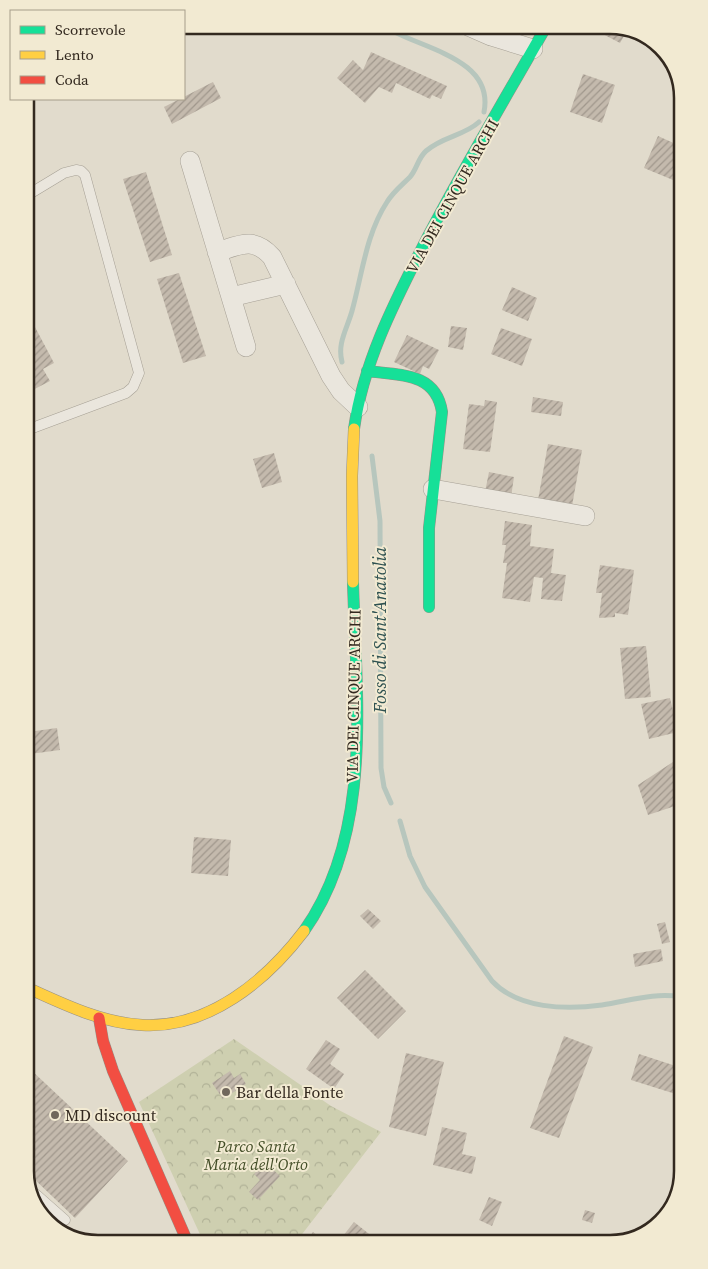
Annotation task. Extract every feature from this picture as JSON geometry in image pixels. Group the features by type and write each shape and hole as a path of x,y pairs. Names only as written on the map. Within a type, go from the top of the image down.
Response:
{"main road":[{"name":"VIA DEI CINQUE ARCHI","path":"34,991 99,1018 127,1024 163,1026 192,1020 223,1005 259,979 295,943 315,915 331,884 345,839 355,754 352,466 358,407 368,371 386,323 428,236 542,34"},
{"path":"368,371 426,382 438,392 442,412 429,528 429,607"},
{"path":"99,1018 103,1041 113,1071 185,1235"}],"street":[{"path":"497,34 533,50"},
{"path":"190,161 246,346"},
{"path":"217,252 246,243 259,246 274,260 335,383 358,407"},
{"path":"231,297 286,284"},
{"path":"433,488 585,516"}],"lane":[{"path":"34,191 70,171 81,171 85,174 139,373 133,387 126,393 34,427"},
{"path":"40,1198 65,1220"}],"green space":[{"name":"Parco Santa Maria dell'Orto","path":"234,1039 331,1106 381,1132 301,1235 200,1235 139,1102"}],"building":[{"path":"603,34 624,35 620,43"},
{"path":"371,52 447,86 441,99 432,95 430,99 396,83 392,93 379,87 365,103 337,78 353,60 363,70"},
{"path":"583,74 615,85 602,123 570,112"},
{"path":"213,82 221,98 172,124 164,107 178,100 185,100 185,96"},
{"path":"658,136 674,143 673,180 644,168"},
{"path":"146,172 172,255 150,262 123,179"},
{"path":"179,273 206,356 183,363 157,279"},
{"path":"512,287 537,298 528,321 502,310"},
{"path":"34,325 54,363 43,369 50,381 34,389"},
{"path":"451,326 467,328 463,350 448,347"},
{"path":"501,328 532,339 522,366 491,354"},
{"path":"407,335 439,350 429,369 423,366 420,374 394,362"},
{"path":"533,397 563,402 561,416 531,412"},
{"path":"485,400 497,402 490,452 463,449 469,404 484,406"},
{"path":"548,444 582,450 572,506 538,500"},
{"path":"274,453 282,482 262,488 253,459"},
{"path":"489,472 514,477 511,497 485,492"},
{"path":"505,521 532,525 530,546 554,549 551,573 566,575 562,601 541,599 543,578 534,577 530,602 502,598 507,563 503,563 506,545 502,545"},
{"path":"600,565 634,570 628,615 615,613 615,617 599,618 602,593 596,593"},
{"path":"646,646 651,697 625,699 620,648"},
{"path":"670,698 674,715 674,733 649,739 641,704"},
{"path":"57,728 60,750 34,753 34,731"},
{"path":"674,761 674,806 648,815 638,785"},
{"path":"194,837 231,840 228,876 191,873"},
{"path":"368,909 381,921 373,929 360,916"},
{"path":"665,922 670,942 662,944 657,924"},
{"path":"661,949 663,961 635,967 633,954"},
{"path":"365,970 406,1011 378,1039 337,998"},
{"path":"564,1036 593,1047 559,1138 530,1128"},
{"path":"326,1040 340,1049 330,1064 344,1074 334,1089 306,1069"},
{"path":"406,1053 444,1062 426,1136 389,1127"},
{"path":"639,1054 674,1065 674,1093 631,1080"},
{"name":"Bar della Fonte","path":"230,1071 234,1078 240,1074 246,1084 223,1099 212,1083"},
{"name":"MD discount","path":"34,1073 128,1161 75,1218 35,1179"},
{"path":"442,1127 467,1133 462,1154 476,1157 472,1174 433,1165"},
{"path":"265,1162 280,1176 258,1200 249,1192 260,1180 254,1174"},
{"path":"489,1197 502,1202 492,1226 479,1220"},
{"path":"585,1210 595,1213 592,1223 582,1220"},
{"path":"354,1222 370,1235 344,1235"}],"waterway":[{"name":"Fosso di Sant'Anatolia","path":"398,34 449,56 465,66 477,78 484,93 484,112"},
{"name":"Fosso di Sant'Anatolia","path":"342,362 343,336 352,311 369,241 380,214 392,195 410,177 426,151 439,142 467,130 479,122"},
{"name":"Fosso di Sant'Anatolia","path":"372,456 380,521 381,768 384,787 391,803"},
{"name":"Fosso di Sant'Anatolia","path":"400,821 410,856 425,887 492,981 503,990 529,1002 558,1007 588,1007 652,996 674,996"}],"traffic: fast":[{"path":"354,429 364,381 380,336 400,291 452,192 542,34"},
{"path":"367,371 403,375 424,383 432,389 438,399 442,412 429,528 429,607"},
{"path":"304,931 326,892 342,851 351,807 356,763 357,717 353,582"}],"traffic: slow":[{"path":"353,582 352,476 354,429"},
{"path":"34,991 85,1012 127,1024 166,1024 190,1019 234,998 253,984 289,950 304,931"}],"traffic: jam":[{"path":"99,1018 103,1041 113,1071 185,1235"}],"place":[{"name":"Bar della Fonte","path":"226,1092"},
{"name":"MD discount","path":"55,1115"}]}
